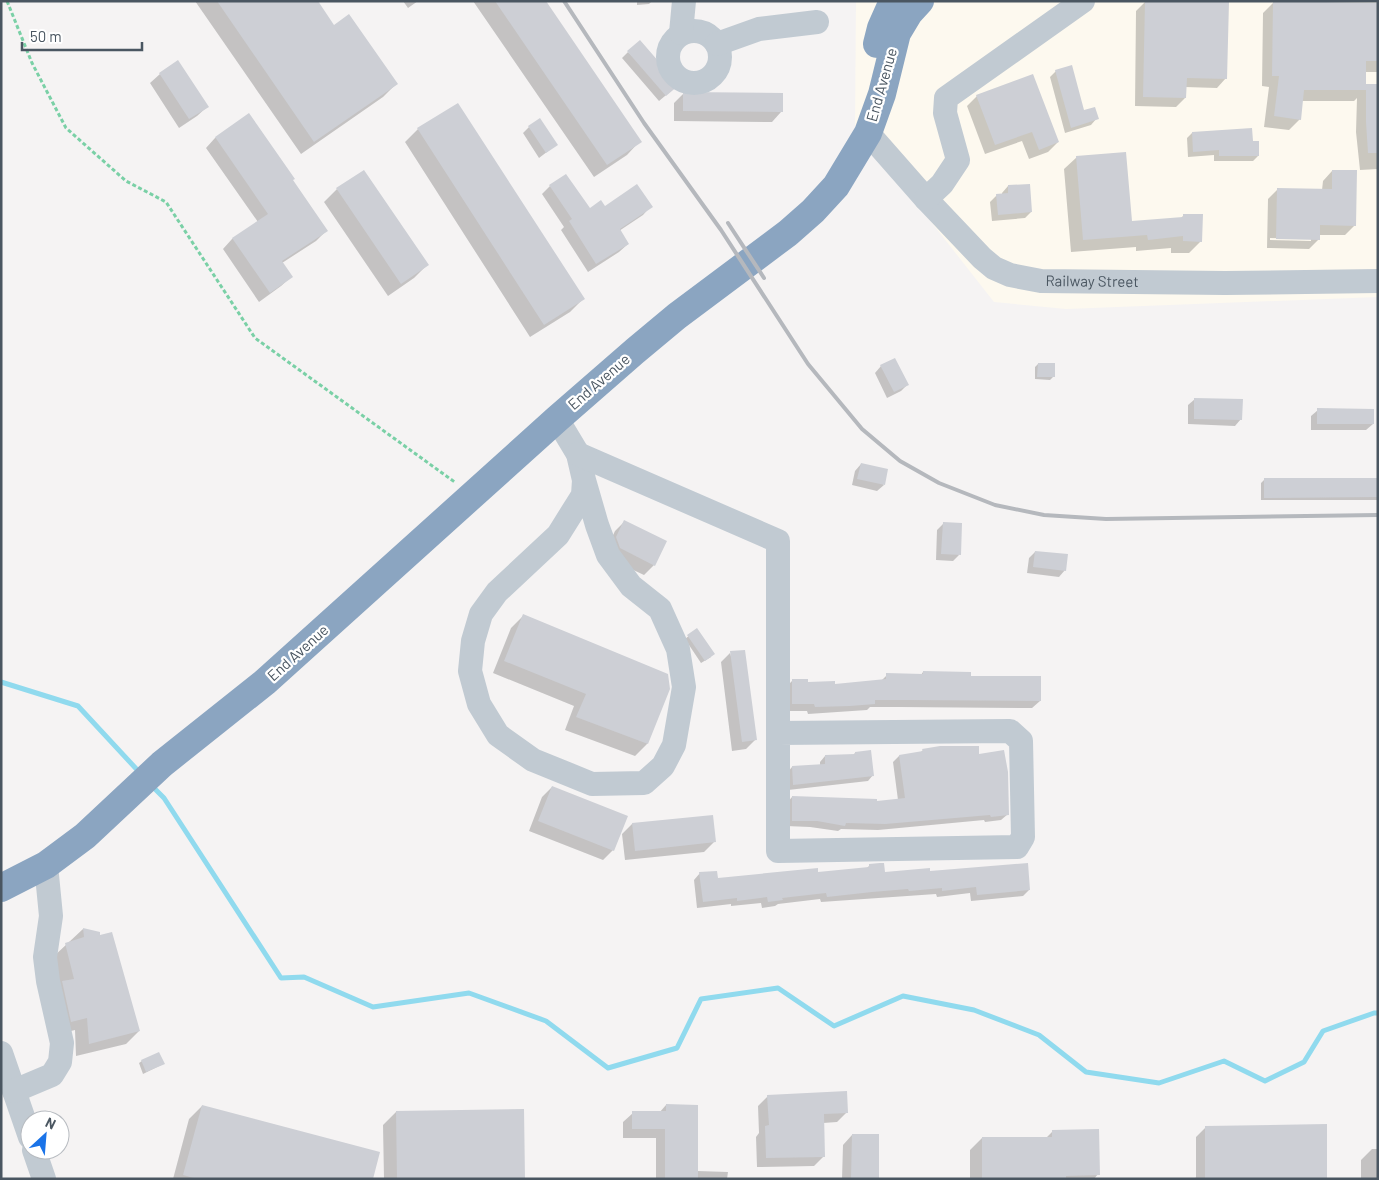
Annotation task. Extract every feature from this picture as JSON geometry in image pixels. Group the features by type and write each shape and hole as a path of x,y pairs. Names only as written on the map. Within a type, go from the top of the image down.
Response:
{"highway":[{"name":"End Avenue","path":"214,721 237,691 560,391 642,322 781,218 808,195 828,172 846,144 865,99 881,14 893,1"},
{"name":"End Avenue","path":"1,888 46,864 85,836 162,764 265,682 557,419 677,316 788,233 813,211 836,186 868,133 882,94 897,33 909,13 920,1"}],"street":[{"path":"681,33 684,1"},
{"path":"926,199 942,184 958,160 945,113 946,98 1083,1"},
{"path":"717,44 759,29 817,22"},
{"path":"697,30 705,33 717,44 720,52 720,62 717,70 711,77 695,83 686,82 672,72 668,64 669,46 681,33 697,30"},
{"name":"Railway Street","path":"868,133 926,199 982,258 994,268 1010,275 1041,282 1225,283 1378,281"},
{"path":"557,419 578,454 597,525 608,555 631,586 660,609 678,649 684,686 674,746 662,766 644,783 592,784 533,760 498,735 479,704 470,671 473,641 481,614 497,592 558,535 583,495 584,480"},
{"path":"578,454 778,541 778,733 778,851 1016,847 1023,837 1021,741 1010,731 778,733"},
{"path":"14,1091 52,1075 60,1062 62,1043 48,982 45,957 51,916 46,864"},
{"path":"1,1053 21,1110"},
{"path":"37,1160 44,1179"}],"path":[{"path":"7,1 32,63 66,128 126,182 166,202 255,338 458,485"}],"shaded area":[{"path":"856,1 1378,1 1378,297 1066,309 994,302 855,125"}],"building":[{"path":"217,1 318,1 334,25 349,14 398,84 314,142"},
{"path":"495,1 546,1 642,142 607,165"},
{"path":"1145,1 1229,2 1227,79 1187,78 1186,98 1143,97"},
{"path":"1273,1 1378,3 1378,61 1366,61 1366,90 1304,90 1301,120 1274,116 1279,76 1272,76"},
{"path":"640,40 679,85 666,96 627,51"},
{"path":"178,60 209,107 189,119 159,73"},
{"path":"1072,65 1084,110 1095,107 1099,119 1071,128 1055,70"},
{"path":"1033,74 1059,142 1039,150 1032,132 995,145 976,95"},
{"path":"1366,84 1378,84 1378,153 1368,153"},
{"path":"683,92 783,93 783,112 683,111"},
{"path":"458,103 585,299 544,325 417,128"},
{"path":"249,113 295,179 293,180 328,231 282,261 293,277 270,293 232,238 268,214 215,137"},
{"path":"540,118 558,145 546,153 528,126"},
{"path":"1252,128 1253,141 1259,141 1259,156 1219,156 1219,150 1193,152 1192,132"},
{"path":"1126,152 1132,221 1183,217 1183,214 1203,214 1202,242 1183,241 1183,236 1148,240 1147,235 1083,240 1076,156"},
{"path":"364,170 429,265 401,284 336,188"},
{"path":"1332,170 1357,170 1356,226 1320,225 1320,240 1276,239 1277,188 1332,189"},
{"path":"566,174 590,208 601,200 605,206 637,184 653,207 620,229 629,244 596,264 569,221 572,219 549,185"},
{"path":"1030,184 1032,212 998,215 996,194 1008,193 1008,185"},
{"path":"895,358 909,385 894,392 880,365"},
{"path":"1038,363 1055,363 1055,377 1037,377"},
{"path":"1194,398 1243,399 1242,420 1194,419"},
{"path":"1317,408 1374,409 1374,424 1317,424"},
{"path":"861,463 888,469 885,485 857,479"},
{"path":"1264,478 1378,478 1378,497 1264,498"},
{"path":"624,520 667,541 655,566 620,548 616,537"},
{"path":"943,522 962,523 961,555 941,554"},
{"path":"1035,551 1068,554 1066,571 1033,567"},
{"path":"523,614 668,674 670,689 648,744 576,717 586,694 504,661"},
{"path":"697,628 715,654 705,661 687,635"},
{"path":"745,650 757,740 742,742 730,651"},
{"path":"923,671 971,672 971,676 1041,676 1041,701 875,700 875,704 815,707 814,704 792,704 792,679 808,679 808,682 835,681 835,684 886,679 886,673 923,674"},
{"path":"940,746 979,746 979,754 1004,750 1008,772 1009,815 885,824 846,823 845,826 817,821 792,821 792,796 877,799 877,801 905,798 899,755"},
{"path":"871,750 874,776 793,785 792,766 825,764 825,755 855,754 855,752"},
{"path":"552,786 628,816 614,851 538,821"},
{"path":"713,815 716,842 635,851 632,823"},
{"path":"884,863 885,872 930,868 930,871 1028,863 1030,890 977,895 976,887 942,891 942,888 909,891 908,889 827,897 826,893 782,898 783,900 768,902 767,897 737,901 737,898 703,902 699,872 717,871 718,878 818,868 818,872 869,867 869,864"},
{"path":"83,928 100,932 100,935 112,932 140,1031 89,1044 87,1018 71,1022 62,981 74,979 65,943 84,937"},
{"path":"159,1052 165,1064 146,1072 141,1060"},
{"path":"847,1091 848,1113 824,1114 825,1157 766,1158 765,1126 769,1125 767,1095"},
{"path":"666,1104 698,1105 698,1179 665,1179 665,1129 632,1129 632,1111 666,1111"},
{"path":"202,1105 380,1152 373,1179 197,1179 183,1175"},
{"path":"524,1109 525,1179 397,1179 396,1111"},
{"path":"1327,1124 1327,1179 1205,1179 1205,1126"},
{"path":"1099,1129 1100,1175 1066,1176 1066,1179 982,1179 982,1137 1052,1137 1052,1130"},
{"path":"852,1134 879,1134 879,1179 851,1179"}],"waterway":[{"path":"1,682 78,706 141,774"},
{"path":"152,786 164,798 281,978 304,977 373,1007 469,993 546,1021 608,1068 677,1048 701,999 778,988 834,1026 903,996 974,1010 1039,1035 1086,1072 1159,1083 1224,1061 1265,1081 1304,1062 1323,1031 1378,1013"}],"railway":[{"path":"564,1 644,123 721,230 808,364 862,429 900,461 939,483 995,505 1044,515 1106,519 1378,515"},
{"path":"728,223 764,278"}]}
